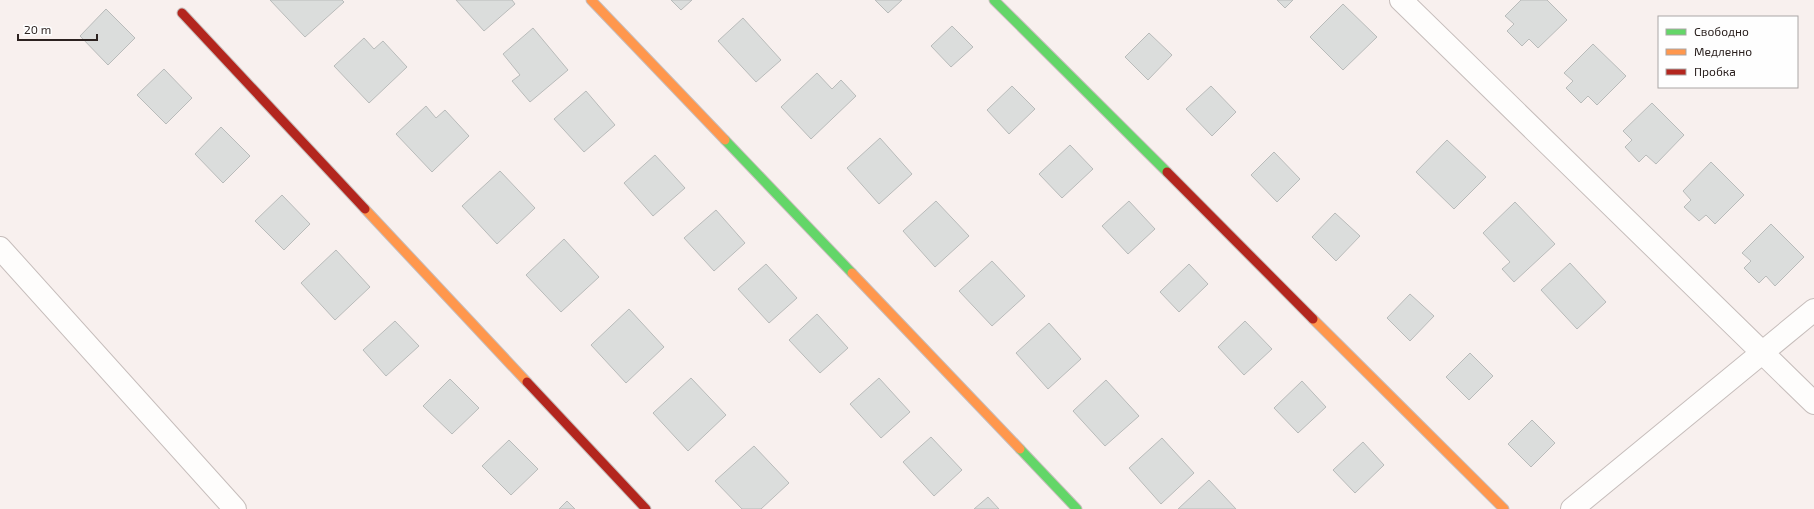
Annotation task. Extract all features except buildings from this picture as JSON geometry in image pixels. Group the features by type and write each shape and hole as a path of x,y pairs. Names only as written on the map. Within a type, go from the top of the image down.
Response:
{"street":[{"path":"591,0 1077,509"},
{"path":"994,0 1504,509"},
{"path":"1402,0 1764,352 1814,403"},
{"path":"182,13 646,509"},
{"path":"0,248 235,509"},
{"path":"1572,509 1814,310"}],"traffic: fast":[{"path":"994,0 1167,172"},
{"path":"725,140 852,273"},
{"path":"1020,449 1077,509"}],"traffic: slow":[{"path":"591,0 725,140"},
{"path":"365,209 527,382"},
{"path":"852,273 1020,449"},
{"path":"1313,319 1504,509"}],"traffic: jam":[{"path":"182,13 365,209"},
{"path":"1167,172 1313,319"},
{"path":"527,382 646,509"}]}
